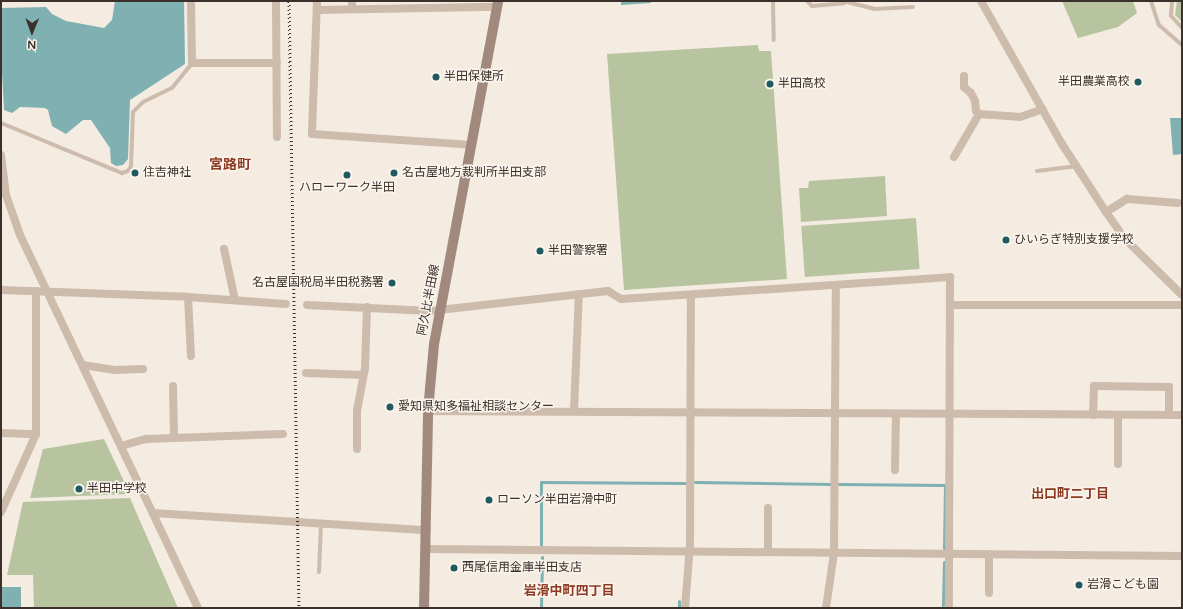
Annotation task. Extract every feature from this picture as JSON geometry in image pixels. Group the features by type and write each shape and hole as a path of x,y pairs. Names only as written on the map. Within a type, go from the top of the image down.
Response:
{"main road":[{"name":"阿久比半田線","path":"424,608 428,411 441,309 498,4"}],"street":[{"path":"191,1 192,63 277,63"},
{"path":"276,1 277,137"},
{"path":"317,1 312,134 472,145"},
{"path":"981,1 1042,109 1076,166 1106,212 1124,238 1182,295"},
{"path":"317,10 352,5 498,4"},
{"path":"964,76 964,87 971,93 975,101 976,111 979,114"},
{"path":"979,114 1020,117 1042,109"},
{"path":"954,157 979,114"},
{"path":"1,155 9,205 20,235 48,290 198,608"},
{"path":"1106,212 1127,199 1178,203"},
{"path":"224,249 235,300"},
{"path":"307,304 441,309 608,291 621,299 691,296 950,277 950,608"},
{"path":"826,608 834,553 836,286"},
{"path":"1,290 48,290 188,297 286,304"},
{"path":"1,512 36,434 36,291"},
{"path":"574,411 579,294"},
{"path":"685,608 689,551 691,296"},
{"path":"188,297 191,356"},
{"path":"951,305 1182,304"},
{"path":"358,449 357,411 363,375 367,307"},
{"path":"83,365 115,370 143,369"},
{"path":"306,373 363,375"},
{"path":"173,386 174,438"},
{"path":"1093,415 1094,386 1169,387 1169,415"},
{"path":"428,411 574,411 896,415 1182,415"},
{"path":"895,470 896,415"},
{"path":"1118,415 1118,464"},
{"path":"1,433 36,434"},
{"path":"121,446 146,439 284,434"},
{"path":"768,508 768,552"},
{"path":"153,513 426,530"},
{"path":"425,549 1182,556"},
{"path":"988,593 989,555"}],"lane":[{"path":"773,1 774,40"},
{"path":"807,1 812,6 844,2 874,9 913,6"},
{"path":"1151,1 1159,25 1182,46"},
{"path":"1172,1 1171,16 1182,28"},
{"path":"1,123 122,173 128,171 131,166 133,112 140,104 160,92 172,88 192,63"},
{"path":"1038,171 1076,166"},
{"path":"319,572 321,524"}],"green space":[{"path":"1062,1 1133,1 1137,13 1118,27 1078,38"},
{"path":"1177,1 1182,1 1182,22 1175,15"},
{"path":"758,45 759,51 771,51 787,279 624,290 607,54"},
{"path":"885,176 887,216 801,222 799,188 808,188 809,181"},
{"path":"916,218 920,269 805,277 801,226"},
{"path":"104,439 130,494 30,498 43,449"},
{"name":"半田中学校","path":"130,498 178,608 34,608 33,575 7,575 23,502"}],"water":[{"path":"115,1 184,1 185,64 130,100 128,159 123,165 116,166 111,163 110,148 91,120 83,120 66,134 52,126 48,110 45,108 20,107 12,113 4,110 1,50 1,8 46,7 52,14 66,21 104,28 112,20"},
{"path":"621,1 651,1 651,3 621,5"},
{"path":"1170,118 1182,118 1182,154 1173,155"},
{"path":"1,587 21,587 21,608 1,608"}],"waterway":[{"path":"541,545 541,482 685,483"},
{"path":"695,482 832,484"},
{"path":"839,484 945,485 944,548"},
{"path":"541,608 542,557"},
{"path":"943,605 944,562"},
{"path":"679,601 679,608"}],"railway":[{"path":"289,1 299,608"}],"place":[{"name":"半田保健所","path":"436,77"},
{"name":"半田農業高校","path":"1138,82"},
{"name":"半田高校","path":"770,84"},
{"name":"住吉神社","path":"135,173"},
{"name":"名古屋地方裁判所半田支部","path":"394,173"},
{"name":"ハローワーク半田","path":"347,175"},
{"name":"ひいらぎ特別支援学校","path":"1006,240"},
{"name":"半田警察署","path":"540,251"},
{"name":"名古屋国税局半田税務署","path":"392,283"},
{"name":"愛知県知多福祉相談センター","path":"390,407"},
{"name":"半田中学校","path":"79,489"},
{"name":"ローソン半田岩滑中町","path":"489,500"},
{"name":"西尾信用金庫半田支店","path":"454,568"},
{"name":"岩滑こども園","path":"1079,585"}],"district":[{"name":"宮路町","path":"230,165"},
{"name":"出口町二丁目","path":"1070,494"},
{"name":"岩滑中町四丁目","path":"569,591"}]}
